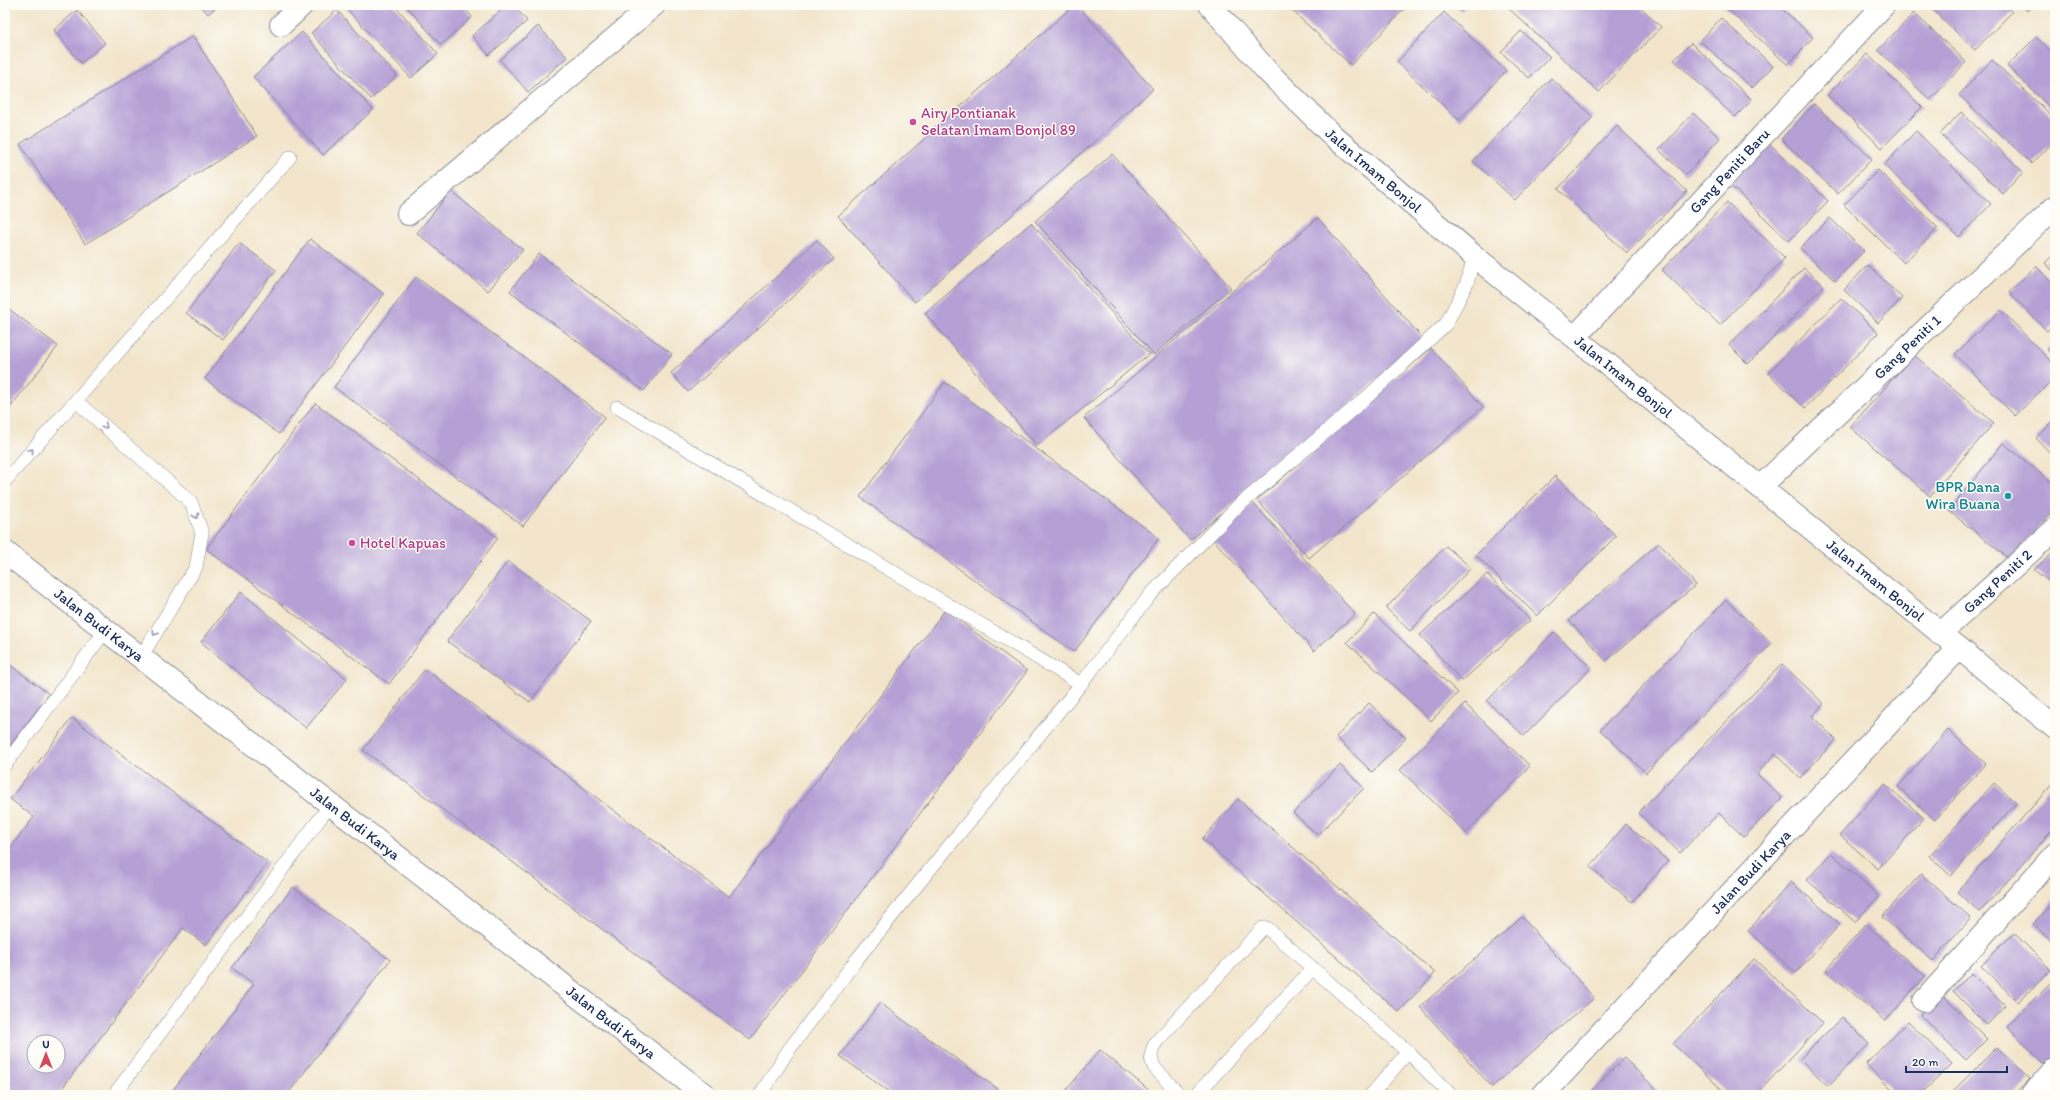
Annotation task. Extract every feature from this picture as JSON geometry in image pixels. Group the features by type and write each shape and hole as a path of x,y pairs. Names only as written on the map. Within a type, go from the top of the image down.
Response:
{"street":[{"path":"281,25 302,5"},
{"path":"408,214 654,5"},
{"name":"Jalan Imam Bonjol","path":"1210,5 1266,70 1327,129 1474,256 1959,648 2055,728"},
{"name":"Gang Peniti Baru","path":"1575,337 1884,5"},
{"name":"Gang Peniti 1","path":"1760,487 2055,207"},
{"name":"Gang Peniti 2","path":"1940,634 2055,529"},
{"name":"Jalan Budi Karya","path":"5,552 705,1095"},
{"name":"Jalan Budi Karya","path":"1543,1095 1959,648"},
{"path":"1924,1001 2055,854"},
{"path":"2032,1095 2055,1070"}],"lane":[{"path":"5,480 290,157"},
{"path":"760,1095 788,1051 857,959 1081,684 1150,595 1236,507 1366,398 1446,324 1467,283 1474,256"},
{"path":"76,400 191,502 202,534 196,567 141,658"},
{"path":"617,407 1081,684"},
{"path":"5,765 106,630"},
{"path":"114,1095 330,805"},
{"path":"1180,1095 1154,1067 1151,1062 1151,1051 1157,1041 1263,928 1267,928 1408,1052 1451,1095"},
{"path":"1196,1095 1313,968"},
{"path":"1371,1095 1408,1052"}],"building":[{"path":"200,5 219,5 208,14"},
{"path":"348,5 394,5 438,54 411,78 345,7"},
{"path":"405,5 462,5 472,17 441,45"},
{"path":"507,5 513,5 527,21 489,55 472,36"},
{"path":"1074,5 1077,5 1153,89 915,302 838,216"},
{"path":"1286,5 1408,5 1351,65"},
{"path":"1455,5 1466,5 1461,11"},
{"path":"1505,5 1638,5 1661,27 1599,92"},
{"path":"1727,5 1778,5 1813,37 1788,65 1725,7"},
{"path":"1818,5 1828,5 1823,10"},
{"path":"1928,5 2004,5 2012,12 1975,50"},
{"path":"2021,5 2033,5 2027,11"},
{"path":"77,10 105,43 81,63 54,30"},
{"path":"337,10 397,76 371,99 311,33"},
{"path":"1444,12 1506,71 1459,120 1397,62"},
{"path":"1914,13 1966,62 1930,100 1878,50"},
{"path":"1721,18 1773,66 1752,88 1700,41"},
{"path":"538,26 567,57 528,92 500,60"},
{"path":"1521,31 1550,57 1529,78 1501,52"},
{"path":"302,32 373,110 323,155 253,77"},
{"path":"193,36 257,136 85,244 20,144"},
{"path":"2036,37 2055,55 2055,112 2007,66"},
{"path":"1691,43 1752,100 1735,117 1674,60"},
{"path":"1867,54 1922,107 1882,148 1827,95"},
{"path":"1992,60 2055,119 2055,140 2032,164 1959,95"},
{"path":"1551,78 1593,117 1515,200 1473,161"},
{"path":"1814,104 1872,159 1838,194 1781,139"},
{"path":"1961,112 2023,172 2003,194 1940,134"},
{"path":"1693,113 1720,138 1686,175 1659,150"},
{"path":"1617,126 1687,191 1627,253 1558,189"},
{"path":"1916,131 1991,204 1959,237 1884,165"},
{"path":"1770,144 1828,201 1789,241 1730,185"},
{"path":"1112,154 1231,288 1154,355 1035,221"},
{"path":"1878,170 1938,228 1904,263 1844,205"},
{"path":"451,191 523,250 488,291 417,233"},
{"path":"1727,202 1785,258 1720,325 1662,270"},
{"path":"1318,218 1424,340 1190,540 1084,418"},
{"path":"1830,218 1864,251 1835,281 1800,248"},
{"path":"1031,223 1149,354 1037,446 925,313"},
{"path":"310,239 384,294 279,434 205,379"},
{"path":"817,240 834,259 688,392 671,373"},
{"path":"239,243 276,270 223,340 186,313"},
{"path":"2055,253 2055,273 2045,263"},
{"path":"539,254 672,354 644,391 510,291"},
{"path":"1868,265 1902,298 1878,323 1844,290"},
{"path":"2036,266 2055,286 2055,323 2047,331 2009,292"},
{"path":"1804,268 1824,286 1748,364 1729,345"},
{"path":"416,277 605,417 523,526 334,387"},
{"path":"1841,298 1878,333 1805,408 1768,373"},
{"path":"5,306 58,346 5,414"},
{"path":"2001,310 2055,366 2055,377 2015,416 1955,354"},
{"path":"2055,342 2055,358 2047,350"},
{"path":"1431,348 1483,407 1309,558 1257,500"},
{"path":"1914,355 1994,423 1930,496 1850,427"},
{"path":"945,382 1159,538 1074,652 860,497"},
{"name":"Hotel Kapuas","path":"315,403 498,538 389,684 206,549"},
{"path":"2055,419 2055,458 2036,438"},
{"name":"BPR Dana Wira Buana","path":"2003,443 2055,485 2055,508 2012,561 1949,511"},
{"path":"1555,476 1616,536 1537,616 1476,555"},
{"path":"1252,502 1355,614 1314,651 1212,538"},
{"path":"1659,543 1696,585 1606,661 1569,620"},
{"path":"1446,546 1471,568 1410,631 1386,608"},
{"path":"2055,551 2055,586 2034,570"},
{"path":"508,561 591,621 530,702 447,641"},
{"path":"1487,574 1530,620 1462,681 1420,635"},
{"path":"241,592 347,679 306,728 201,642"},
{"path":"1726,600 1772,643 1646,773 1600,730"},
{"path":"945,610 1027,671 750,1040 363,750 425,669 729,897"},
{"path":"1374,614 1458,693 1431,721 1347,642"},
{"path":"1554,632 1591,668 1524,736 1487,701"},
{"path":"5,661 49,694 5,752"},
{"path":"1782,664 1824,704 1812,716 1836,740 1800,778 1775,754 1757,774 1782,798 1744,837 1719,813 1680,853 1638,813"},
{"path":"1369,703 1406,738 1372,772 1336,737"},
{"path":"1465,704 1530,766 1466,833 1400,770"},
{"path":"72,718 268,863 206,945 183,928 57,1095 5,1095 5,855 34,817 10,799"},
{"path":"1948,730 1986,764 1935,820 1898,787"},
{"path":"1340,765 1364,788 1318,835 1293,813"},
{"path":"2055,781 2055,827 1980,912 1957,892"},
{"path":"1994,783 2016,803 1951,876 1929,856"},
{"path":"1885,784 1924,818 1878,869 1840,835"},
{"path":"1238,799 1435,973 1399,1012 1202,839"},
{"path":"1626,824 1668,861 1632,902 1590,867"},
{"path":"1831,853 1879,896 1855,922 1807,880"},
{"path":"1921,874 1971,918 1933,961 1882,917"},
{"path":"1791,882 1840,924 1796,973 1748,931"},
{"path":"293,887 390,960 287,1095 169,1095 254,984 232,968"},
{"path":"2055,899 2055,944 2033,924"},
{"path":"1522,917 1594,998 1492,1087 1420,1007"},
{"path":"1866,924 1925,976 1885,1021 1826,970"},
{"path":"2014,933 2051,970 2018,1002 1981,966"},
{"path":"1754,959 1823,1023 1756,1095 1728,1095 1673,1044"},
{"path":"1972,973 2005,1006 1987,1025 1953,991"},
{"path":"2055,978 2055,1060 2048,1067 2007,1026"},
{"path":"1941,994 1987,1039 1966,1060 1920,1015"},
{"path":"880,1003 1006,1095 893,1095 840,1056"},
{"path":"1842,1017 1869,1044 1828,1086 1800,1059"},
{"path":"1908,1021 1952,1064 1920,1095 1897,1095 1866,1064"},
{"path":"1997,1047 2030,1079 2014,1095 1949,1095"},
{"path":"1100,1050 1155,1095 1063,1094"},
{"path":"1624,1058 1662,1095 1587,1095"}],"place":[{"name":"Airy Pontianak Selatan Imam Bonjol 89","path":"913,122"},
{"name":"BPR Dana Wira Buana","path":"2008,496"},
{"name":"Hotel Kapuas","path":"352,543"}]}
